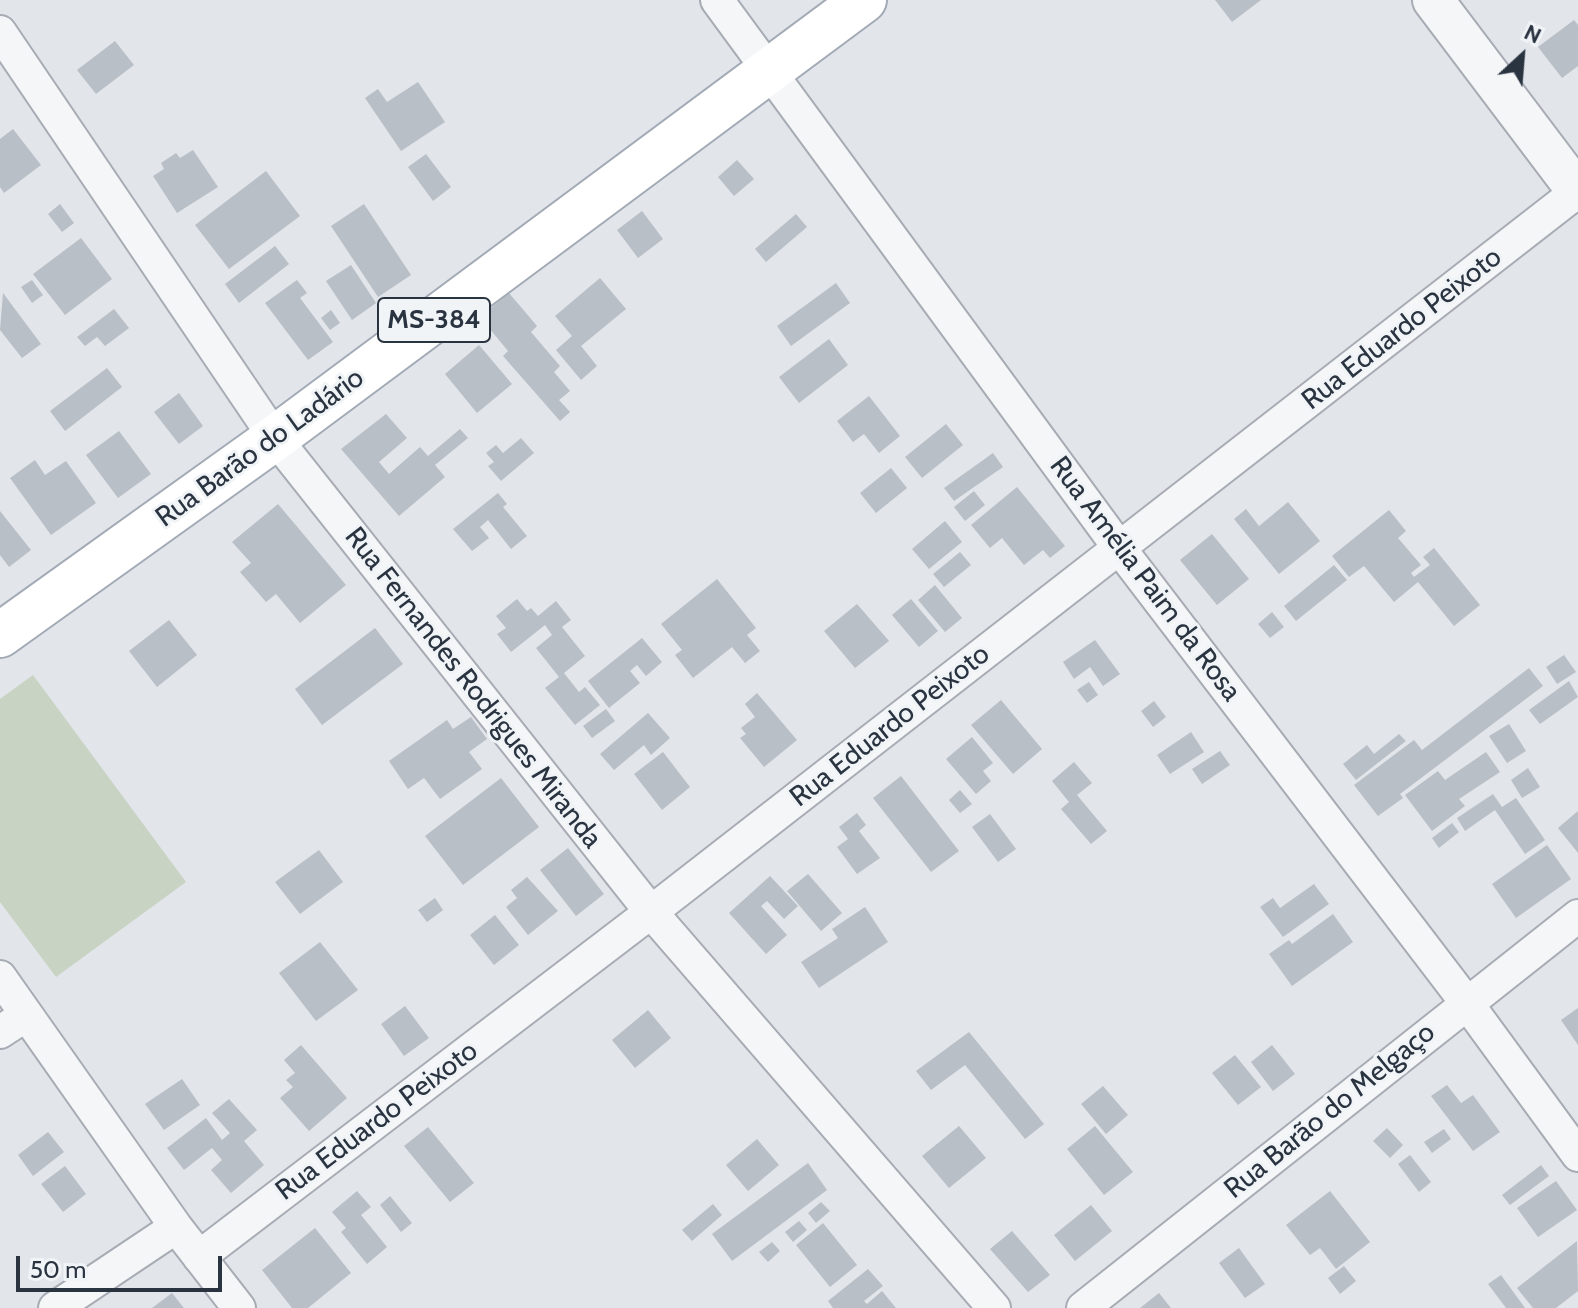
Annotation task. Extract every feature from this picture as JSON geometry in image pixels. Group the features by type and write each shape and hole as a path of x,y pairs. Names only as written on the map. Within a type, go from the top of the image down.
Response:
{"main road":[{"name":"Rua Barão do Ladário","path":"0,635 275,438 864,0"}],"street":[{"name":"Rua Amélia Paim da Rosa","path":"717,0 1120,549 1466,1002 1578,1155"},
{"path":"1433,0 1578,192"},
{"name":"Rua Fernandes Rodrigues Miranda","path":"0,32 275,438 651,912 994,1308"},
{"name":"Rua Eduardo Peixoto","path":"199,1257 651,912 1578,192"},
{"name":"Rua Barão do Melgaço","path":"1083,1308 1578,916"},
{"path":"0,977 13,1024 239,1308"},
{"path":"55,1308 176,1227"}],"green space":[{"path":"33,675 186,882 56,977 0,902 0,699"}],"building":[{"path":"1215,0 1261,0 1232,22"},
{"path":"1574,20 1578,25 1578,66 1562,78 1538,47"},
{"path":"115,41 134,65 96,94 77,70"},
{"path":"418,82 445,122 401,151 365,98 378,89 387,102"},
{"path":"13,129 41,165 4,193 0,187 0,139"},
{"path":"193,150 218,187 177,213 153,176 164,169 161,163 176,153 180,158"},
{"path":"426,154 451,187 433,201 408,167"},
{"path":"737,160 754,179 734,196 718,177"},
{"path":"266,171 300,216 229,269 195,225"},
{"path":"60,204 74,223 62,232 48,214"},
{"path":"364,204 411,275 378,297 331,226"},
{"path":"642,211 663,239 638,258 617,230"},
{"path":"796,214 807,227 766,262 755,249"},
{"path":"81,238 112,279 65,315 33,274"},
{"path":"275,246 289,264 239,303 225,284"},
{"path":"351,265 376,303 352,320 326,281"},
{"path":"600,278 626,309 581,346 597,366 581,380 556,350 572,336 555,316"},
{"path":"32,280 43,295 32,303 21,287"},
{"path":"297,280 307,293 300,298 333,342 308,360 265,303"},
{"path":"836,283 850,303 791,346 777,326"},
{"path":"3,293 41,344 22,358 0,330"},
{"path":"509,293 537,326 531,332 560,366 554,372 570,391 559,400 570,412 560,421 503,356 508,351 480,317"},
{"path":"114,309 129,328 105,346 97,337 85,346 77,337"},
{"path":"331,310 340,323 330,330 321,318"},
{"path":"829,339 848,365 799,403 779,377"},
{"path":"479,345 512,384 477,413 445,374"},
{"path":"107,368 122,387 65,431 50,411"},
{"path":"179,393 203,426 179,444 154,412"},
{"path":"869,396 900,436 879,453 864,434 853,442 837,421"},
{"path":"386,414 407,438 379,462 389,474 420,447 428,456 460,429 468,438 435,465 445,477 399,516 341,449"},
{"path":"946,424 963,445 922,478 905,457"},
{"path":"119,431 151,474 118,498 86,455"},
{"path":"521,438 534,453 501,481 488,466 494,462 486,453 496,445 503,453"},
{"path":"993,453 1003,467 954,501 944,488"},
{"path":"35,460 45,475 66,461 96,503 51,535 10,478"},
{"path":"891,468 907,488 876,513 860,493"},
{"path":"1017,487 1065,546 1050,558 1043,550 1024,565 1002,538 990,548 971,525"},
{"path":"974,491 985,505 965,521 954,507"},
{"path":"498,493 507,504 503,507 527,536 511,549 488,520 480,527 489,538 472,551 453,529"},
{"path":"1288,502 1320,541 1279,574 1234,519 1246,509 1259,526"},
{"path":"278,504 346,585 300,623 276,594 266,602 240,572 251,563 232,542"},
{"path":"1389,510 1406,531 1398,538 1421,565 1411,573 1414,577 1430,565 1423,557 1434,548 1480,605 1454,626 1418,582 1394,602 1364,566 1349,577 1332,556"},
{"path":"0,511 31,550 9,567 0,555"},
{"path":"945,521 962,542 929,569 912,549"},
{"path":"1212,534 1249,579 1217,605 1180,560"},
{"path":"960,552 971,565 944,587 933,574"},
{"path":"1334,565 1347,580 1296,621 1284,606"},
{"path":"717,579 756,628 747,635 760,651 745,663 732,647 693,678 675,655 682,650 661,624"},
{"path":"935,585 962,618 945,632 918,600"},
{"path":"517,599 527,611 531,608 538,616 556,601 571,620 562,627 585,656 564,673 579,692 585,687 600,705 575,725 545,688 559,677 536,648 552,635 545,625 511,652 497,634 506,628 496,616"},
{"path":"911,599 938,631 919,647 892,615"},
{"path":"857,604 889,641 855,668 824,631"},
{"path":"1272,612 1284,627 1270,638 1258,624"},
{"path":"169,620 197,655 157,687 129,651"},
{"path":"375,628 403,664 322,725 295,689"},
{"path":"642,638 662,662 646,676 637,665 630,671 640,683 609,708 588,681"},
{"path":"1095,640 1120,674 1103,686 1090,667 1074,679 1063,662"},
{"path":"1564,655 1576,672 1557,684 1546,667"},
{"path":"1529,668 1543,686 1400,794 1403,798 1378,816 1354,785 1414,740 1422,750"},
{"path":"1569,681 1578,697 1540,724 1529,710"},
{"path":"1089,682 1098,695 1087,703 1077,690"},
{"path":"757,693 797,740 764,767 740,738 746,734 741,728 755,717 745,704"},
{"path":"1001,700 1042,749 1013,774 971,725"},
{"path":"1154,701 1166,717 1153,727 1141,711"},
{"path":"606,709 615,721 592,738 583,726"},
{"path":"648,713 670,738 651,755 644,745 614,770 600,754"},
{"path":"471,717 487,739 469,752 482,769 440,799 424,778 408,789 389,761 447,720 453,729"},
{"path":"1509,724 1526,751 1507,763 1489,736"},
{"path":"1191,732 1204,752 1170,774 1157,755"},
{"path":"1399,734 1406,741 1356,780 1343,764 1367,745 1374,754"},
{"path":"972,737 993,763 983,771 991,781 976,794 946,759"},
{"path":"1220,751 1230,765 1202,784 1192,769"},
{"path":"663,752 690,787 662,810 634,774"},
{"path":"1486,752 1500,772 1459,799 1465,806 1432,831 1405,795 1438,771 1445,780"},
{"path":"1074,762 1092,783 1077,795 1107,831 1091,844 1061,809 1069,802 1052,781"},
{"path":"1528,768 1540,787 1522,798 1511,780"},
{"path":"901,776 959,851 931,872 873,798"},
{"path":"501,778 539,827 463,885 425,836"},
{"path":"960,790 972,804 960,813 949,800"},
{"path":"1493,794 1502,807 1516,798 1545,840 1525,854 1495,810 1465,831 1457,818"},
{"path":"1578,811 1578,853 1558,828"},
{"path":"857,813 866,825 859,831 880,858 857,874 837,847 848,839 839,827"},
{"path":"990,814 1016,849 998,862 972,827"},
{"path":"1452,823 1459,832 1439,848 1432,838"},
{"path":"1547,845 1571,879 1516,918 1492,884"},
{"path":"568,848 604,894 576,916 540,870"},
{"path":"319,850 343,882 300,914 275,882"},
{"path":"808,874 842,913 821,931 787,891"},
{"path":"770,876 798,906 784,919 767,901 761,906 787,935 766,954 729,913"},
{"path":"527,877 558,911 528,935 506,907 517,898 511,890"},
{"path":"1314,884 1329,904 1283,937 1260,907 1273,898 1280,908"},
{"path":"435,898 443,910 427,922 418,910"},
{"path":"865,907 888,942 819,988 801,962 838,938 832,929"},
{"path":"1333,914 1353,942 1292,986 1269,954 1289,940 1292,944"},
{"path":"495,915 519,945 494,965 470,935"},
{"path":"320,942 358,990 316,1021 279,973"},
{"path":"405,1006 429,1038 404,1056 381,1024"},
{"path":"1578,1008 1578,1045 1561,1020"},
{"path":"648,1010 671,1038 635,1068 612,1040"},
{"path":"969,1032 1044,1124 1025,1139 965,1065 931,1090 916,1071"},
{"path":"301,1045 347,1098 309,1131 280,1098 293,1087 286,1080 295,1073 284,1060"},
{"path":"1272,1045 1295,1074 1273,1091 1251,1062"},
{"path":"1235,1055 1261,1087 1238,1105 1212,1073"},
{"path":"182,1079 200,1105 164,1130 145,1104"},
{"path":"1447,1085 1461,1103 1473,1095 1500,1132 1473,1151 1431,1096"},
{"path":"1103,1086 1128,1115 1106,1134 1081,1104"},
{"path":"229,1099 257,1130 244,1141 264,1165 231,1193 211,1170 222,1160 212,1148 184,1170 167,1148 206,1118 222,1140 230,1133 212,1113"},
{"path":"959,1126 986,1158 949,1188 922,1156"},
{"path":"1095,1126 1133,1172 1104,1195 1067,1149"},
{"path":"428,1127 474,1183 450,1202 404,1146"},
{"path":"1387,1128 1403,1145 1390,1158 1373,1141"},
{"path":"1444,1129 1451,1139 1432,1153 1424,1142"},
{"path":"48,1132 64,1152 33,1176 18,1155"},
{"path":"757,1139 779,1165 748,1191 726,1165"},
{"path":"1410,1155 1431,1182 1419,1192 1398,1164"},
{"path":"808,1163 827,1190 732,1261 712,1234"},
{"path":"1541,1165 1549,1176 1510,1205 1502,1195"},
{"path":"65,1166 86,1194 63,1212 41,1184"},
{"path":"1556,1181 1577,1210 1538,1237 1517,1208"},
{"path":"357,1191 371,1207 361,1215 387,1247 367,1264 341,1232 346,1228 332,1212"},
{"path":"1330,1191 1370,1242 1336,1269 1320,1248 1310,1255 1286,1225"},
{"path":"390,1196 412,1223 401,1232 380,1205"},
{"path":"821,1202 830,1211 816,1223 808,1213"},
{"path":"713,1204 722,1215 692,1241 682,1230"},
{"path":"1091,1205 1112,1231 1075,1261 1054,1235"},
{"path":"799,1221 807,1230 793,1242 785,1232"},
{"path":"823,1223 857,1265 830,1287 796,1245"},
{"path":"315,1228 351,1273 308,1308 292,1308 262,1270"},
{"path":"1012,1231 1050,1275 1028,1292 990,1249"},
{"path":"1577,1241 1578,1291 1556,1308 1533,1308 1517,1288"},
{"path":"772,1242 780,1251 768,1262 759,1252"},
{"path":"1239,1248 1265,1284 1245,1298 1219,1263"},
{"path":"1344,1266 1356,1281 1340,1294 1328,1278"},
{"path":"868,1269 883,1286 864,1301 867,1304 882,1291 896,1308 833,1308 828,1301"},
{"path":"1501,1275 1525,1308 1506,1308 1488,1284"},
{"path":"172,1293 184,1308 152,1308"},
{"path":"1159,1293 1171,1308 1140,1308"}]}
